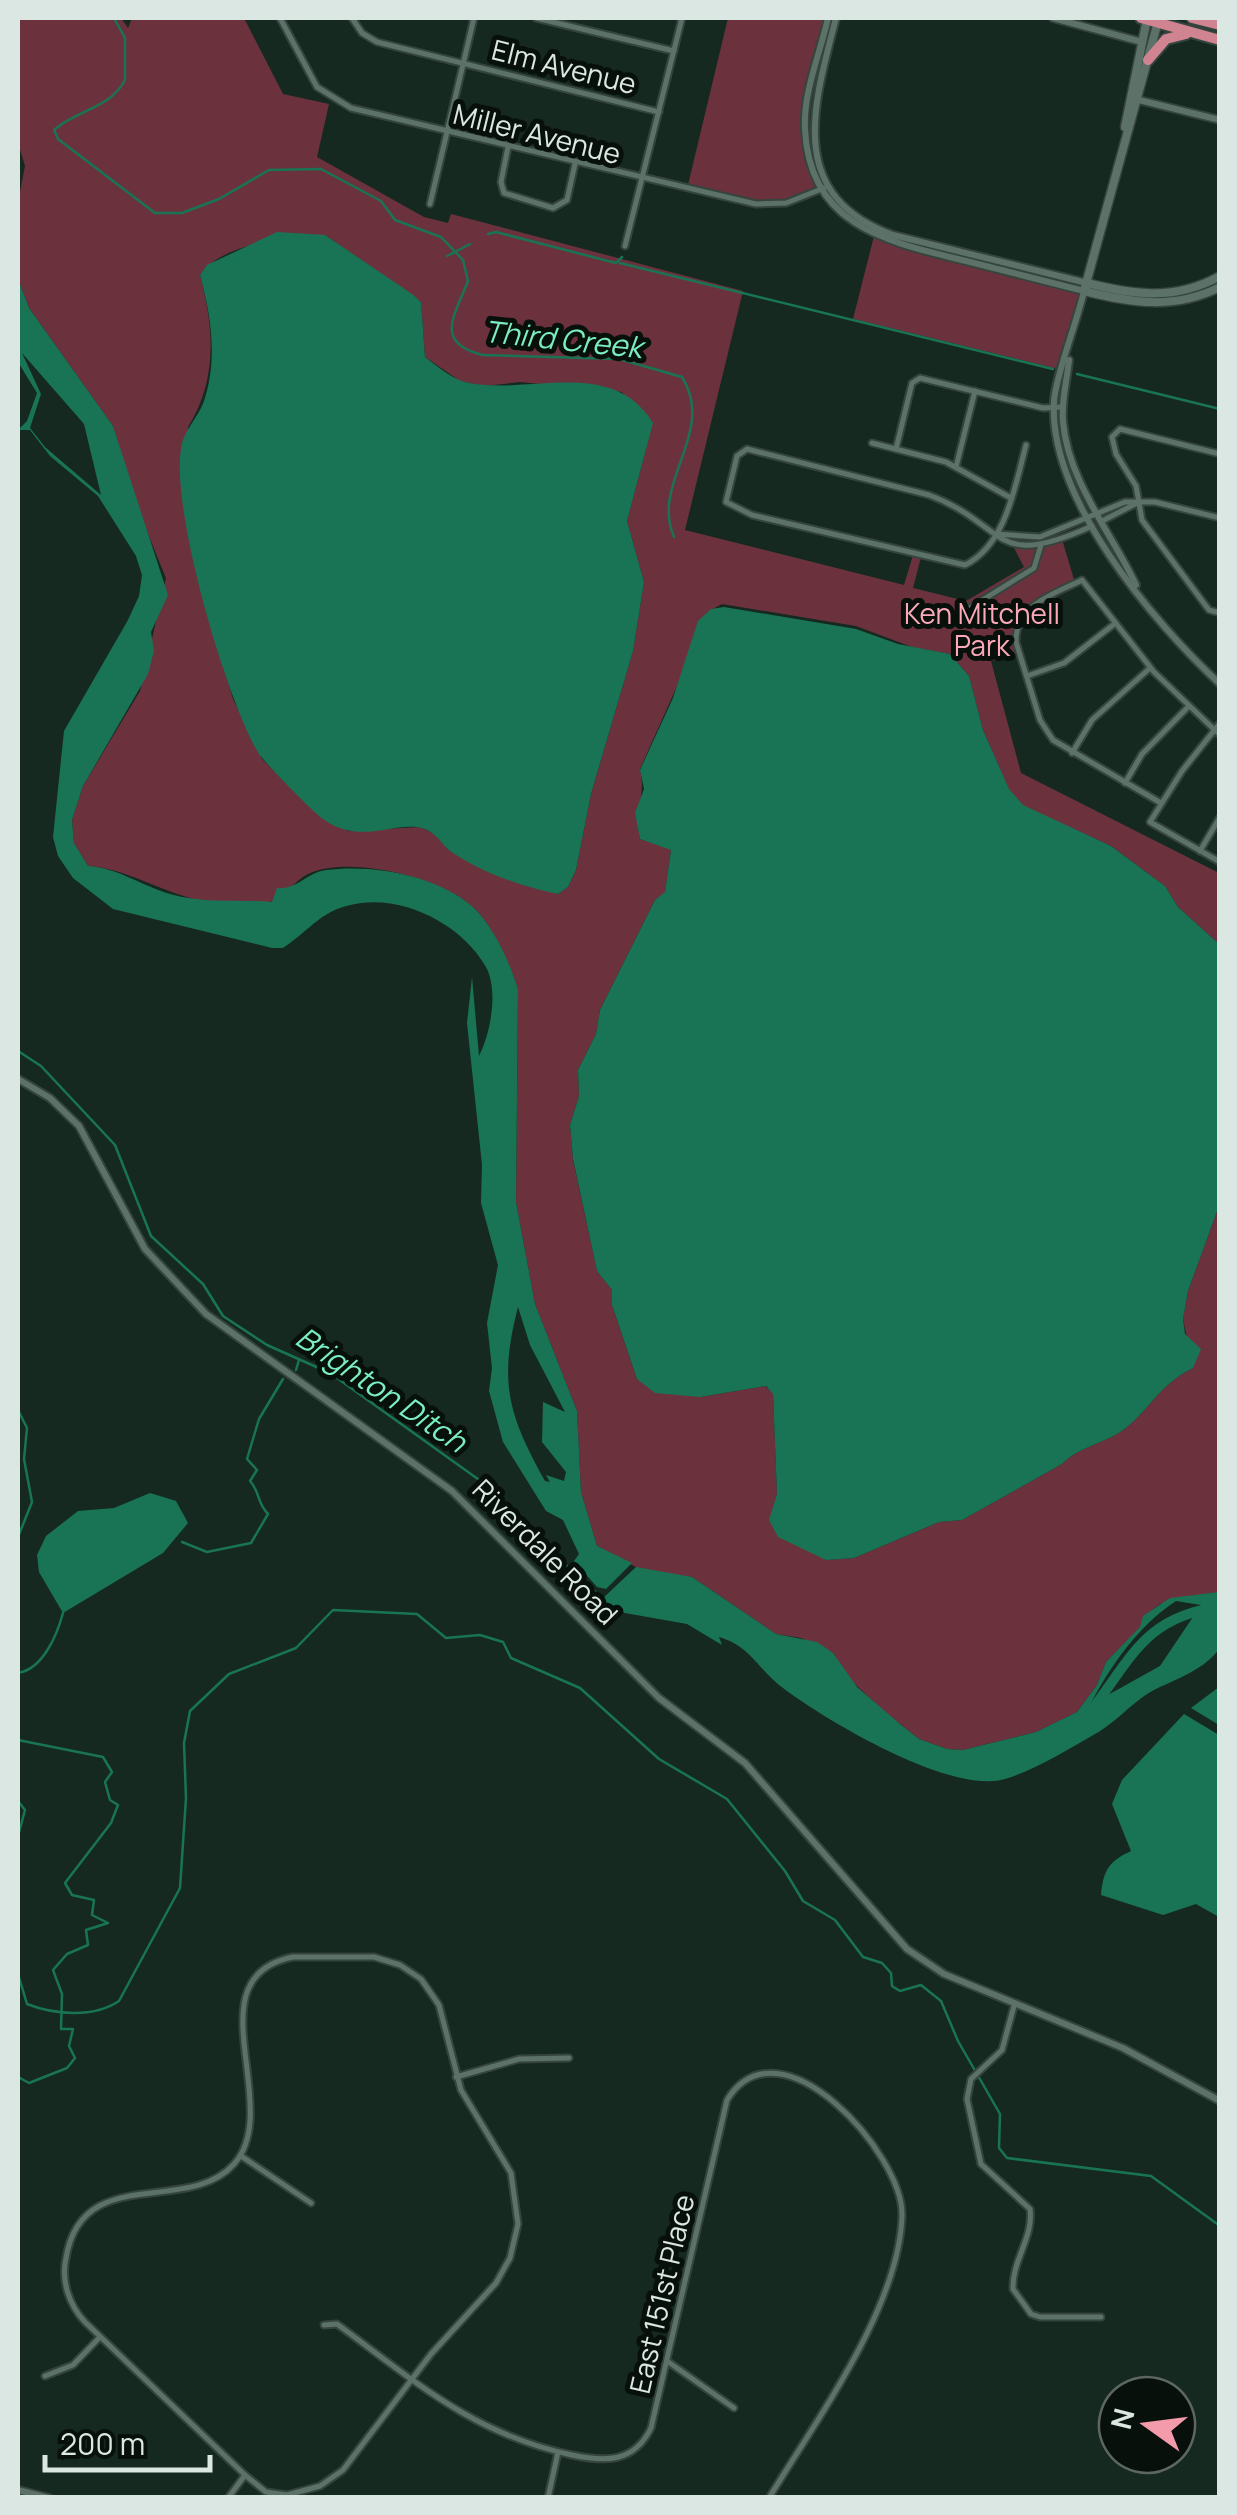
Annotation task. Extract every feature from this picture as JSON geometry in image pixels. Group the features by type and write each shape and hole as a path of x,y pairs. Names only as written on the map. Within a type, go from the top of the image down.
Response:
{"highway":[{"path":"1151,19 1220,40"},
{"path":"1199,19 1220,26"},
{"path":"1148,60 1169,37 1199,34"}],"main road":[{"path":"1134,98 1142,42 1151,19"},
{"path":"1086,287 1134,98 1148,60 1151,19"},
{"path":"1086,287 1165,294 1220,276"},
{"path":"1086,287 1137,303 1165,303 1220,287"}],"street":[{"name":"Miller Avenue","path":"280,18 310,78 329,98 351,108 641,180 766,205 793,202 825,188"},
{"name":"Elm Avenue","path":"352,18 371,40 659,112"},
{"path":"430,204 437,161 474,18"},
{"path":"536,18 674,51"},
{"path":"624,246 682,18"},
{"path":"828,18 805,116 807,149 825,188 847,218 874,236 1086,287 1058,408 1060,449 1122,574 1220,684"},
{"path":"825,188 812,124 836,18"},
{"path":"1052,18 1142,42"},
{"path":"1134,98 1220,120"},
{"path":"508,147 501,182 504,193 553,208 568,200 576,164"},
{"path":"896,449 914,380 1058,408"},
{"path":"956,467 975,390"},
{"path":"1219,615 1209,610 1146,526 1136,486 1113,447 1112,429 1220,454"},
{"path":"872,443 956,467 1011,498"},
{"path":"1026,445 1011,498 995,534 986,552 958,566 746,513 731,508 726,499 737,456 747,449 929,495 995,534 1012,544 1040,545 1139,502"},
{"path":"995,534 1040,537 1126,502 1155,502 1220,518"},
{"path":"964,612 1034,568 1040,537"},
{"path":"1162,803 1072,753 1044,727 1016,635 1027,610 1082,580 1150,668 1217,732"},
{"path":"1027,676 1064,663 1113,625"},
{"path":"1072,753 1092,720 1150,668"},
{"path":"1124,783 1142,754 1188,707"},
{"path":"1220,724 1150,822 1220,862"},
{"path":"1200,851 1220,817"},
{"name":"Riverdale Road","path":"18,1079 50,1098 79,1126 145,1249 206,1314 452,1491 658,1698 745,1763 907,1949 936,1970 1014,2006 1123,2048 1220,2102"},
{"path":"374,1957 406,1968 423,1982 438,2005 456,2076 511,2173 518,2224 510,2258 496,2283 412,2379 354,2457 326,2482 283,2495 262,2490 75,2310 66,2282 66,2255 79,2225 112,2200 212,2180 241,2156 252,2120 243,2008 248,1990 262,1972 286,1958 374,1957"},
{"path":"1014,2006 1002,2050 978,2076 967,2099 980,2164 1008,2194 1024,2200 1030,2209 1030,2227 1012,2274 1017,2299 1040,2317 1101,2317"},
{"path":"456,2076 519,2059 568,2058"},
{"name":"East 151st Place","path":"324,2325 337,2324 486,2429 558,2452 608,2460 636,2449 651,2428 725,2106 735,2089 752,2076 788,2075 828,2097 866,2136 902,2202 898,2242 875,2311 768,2498"},
{"path":"241,2156 311,2202"},
{"path":"45,2376 73,2365 100,2337"},
{"path":"667,2361 734,2408"},
{"path":"548,2498 558,2452"},
{"path":"228,2498 244,2475"},
{"path":"18,2490 49,2498"}],"green space":[{"name":"Ken Mitchell Park","path":"18,18 121,18 128,28 132,18 244,18 283,94 329,104 317,157 424,217 448,223 451,214 743,291 685,530 904,585 913,555 921,557 913,588 966,601 1024,567 1012,544 1062,539 1075,583 1034,605 1016,629 1019,653 991,661 1021,773 1219,873 1219,944 1178,907 1165,886 1111,846 1023,806 1009,790 983,730 969,676 950,654 912,647 856,626 722,604 711,610 640,769 640,839 671,849 665,893 655,900 600,1010 596,1034 578,1070 579,1096 570,1125 573,1160 597,1271 612,1290 612,1305 637,1379 700,1397 765,1386 773,1393 777,1494 770,1520 826,1560 854,1558 939,1522 962,1520 1117,1434 1180,1375 1193,1368 1183,1319 1188,1291 1219,1206 1219,1592 1160,1604 1144,1616 1141,1627 1106,1662 1097,1685 1077,1712 1036,1732 963,1750 947,1749 919,1739 884,1711 846,1676 833,1653 801,1638 776,1634 692,1577 645,1572 597,1546 581,1492 577,1411 535,1304 516,1202 518,989 495,935 474,908 441,887 370,868 325,868 303,877 273,901 237,904 190,898 122,873 88,866 74,843 72,820 83,786 140,691 166,578 139,512 113,426 29,308 18,279 18,202 25,166 18,143","holes":["325,235 421,302 425,357 460,381 485,386 520,382 622,392 646,449 627,521 644,582 633,651 591,794 576,870 568,887 558,894 490,872 449,850 435,834 420,827 348,831 306,802 262,759 233,699 206,609 188,427 209,372 210,334 200,275 210,264 240,249 275,240"]},
{"path":"728,18 828,18 809,103 810,142 822,190 773,205 687,189"},
{"path":"874,236 1084,291 1062,370 853,319"}],"shaded area":[{"path":"277,232 325,235 412,294 421,302 425,357 455,378 489,385 591,384 614,390 635,402 653,423 627,521 644,582 633,651 591,794 576,870 568,887 558,894 477,867 425,829 403,827 365,832 337,827 318,815 270,767 246,728 217,650 193,558 184,515 181,449 204,401 211,370 210,322 200,275 207,265"},
{"path":"18,279 29,308 113,426 168,595 151,632 154,651 148,674 83,786 72,820 74,843 88,866 183,897 272,902 277,888 326,870 403,874 441,887 473,907 488,924 505,956 518,989 516,1202 535,1304 577,1411 581,1492 597,1546 632,1563 606,1589 597,1587 574,1561 579,1554 563,1520 546,1511 503,1442 489,1391 492,1368 487,1323 498,1265 481,1203 482,1165 467,1023 472,977 479,1056 487,1037 492,988 486,967 476,952 432,917 379,902 336,910 283,948 272,948 113,909 73,878 58,856 53,837 64,731 128,620 139,596 142,575 136,556 98,496 50,456 30,430 18,430 27,421 37,393 18,362","holes":["22,353 84,424 101,495 45,447 30,428 41,394","518,1307 530,1345 565,1412 543,1402 542,1442 566,1472 564,1481 546,1475 550,1482 545,1481 515,1416 508,1377"]},
{"path":"724,607 856,629 898,644 950,654 969,676 983,730 1009,789 1023,805 1111,846 1165,886 1178,907 1219,944 1219,1206 1188,1291 1183,1319 1185,1334 1201,1349 1193,1368 1180,1375 1117,1434 962,1520 939,1522 854,1558 826,1560 778,1537 769,1520 777,1494 773,1394 766,1386 700,1397 655,1393 637,1379 612,1305 612,1290 597,1271 573,1159 570,1125 579,1096 578,1070 596,1034 600,1010 655,900 665,892 671,850 640,839 635,813 644,789 640,770 673,698 698,621 711,609"},
{"path":"150,1493 176,1501 188,1523 163,1553 63,1613 39,1572 37,1555 46,1536 78,1511 114,1508"},
{"path":"636,1567 692,1577 776,1634 817,1642 833,1653 857,1687 900,1724 919,1739 947,1749 963,1750 1036,1732 1077,1712 1097,1685 1106,1662 1140,1627 1143,1616 1170,1598 1219,1592 1219,1649 1198,1668 1148,1693 1103,1729 1062,1753 1005,1779 982,1781 923,1766 858,1736 783,1688 747,1652 730,1641 719,1637 722,1645 687,1624 625,1613 601,1600","holes":["1176,1601 1201,1605 1160,1666 1090,1705 1117,1661 1150,1622"]},
{"path":"1219,1687 1219,1725 1191,1708"},
{"path":"1184,1714 1219,1735 1219,1917 1196,1904 1163,1915 1101,1895 1108,1868 1131,1851 1112,1804 1122,1780"}],"waterway":[{"name":"Third Creek","path":"114,18 125,38 125,80 111,97 54,130 58,139 155,213 182,213 219,199 269,170 321,169 381,201 395,220 441,237 463,260 468,281 452,326 453,335 467,350 483,355 619,359 682,377 691,398 692,418 670,497 674,537"},
{"path":"488,234 496,232 616,263 622,257"},
{"path":"447,256 470,244"},
{"path":"620,263 1053,369"},
{"path":"1077,374 1220,409"},
{"name":"Brighton Ditch","path":"18,1051 41,1066 115,1145 151,1236 203,1284 223,1316 267,1345 330,1373 489,1487 523,1526 603,1599"},
{"path":"296,1370 299,1360"},
{"path":"182,1542 207,1552 251,1543 268,1514 250,1481 257,1470 247,1459 259,1419 283,1379"},
{"path":"18,1410 27,1428 24,1459 32,1502 18,1537"},
{"path":"1091,1711 1130,1657 1157,1630 1174,1619 1220,1607"},
{"path":"18,1974 27,2004 38,2008 86,2012 119,2001 180,1888 186,1798 184,1743 190,1711 229,1674 296,1648 333,1610 417,1614 446,1638 480,1635 503,1642 511,1658 580,1688 659,1759 727,1799 785,1871 803,1901 835,1920 863,1957 882,1963 891,1973 892,1986 900,1991 921,1985 941,2001 958,2041 1000,2114 999,2148 1007,2158 1151,2176 1220,2226"},
{"path":"18,1673 42,1658 63,1613"},
{"path":"18,1740 103,1757 112,1772 105,1782 110,1800 118,1805 111,1823 65,1883 72,1895 94,1900 92,1915 108,1923 86,1930 88,1945 67,1954 53,1970 62,1994 61,2029 73,2029 69,2046 75,2058 67,2068 29,2083 18,2077"},
{"path":"18,1801 25,1810 18,1836"},
{"path":"18,1934 18,1971"}]}
